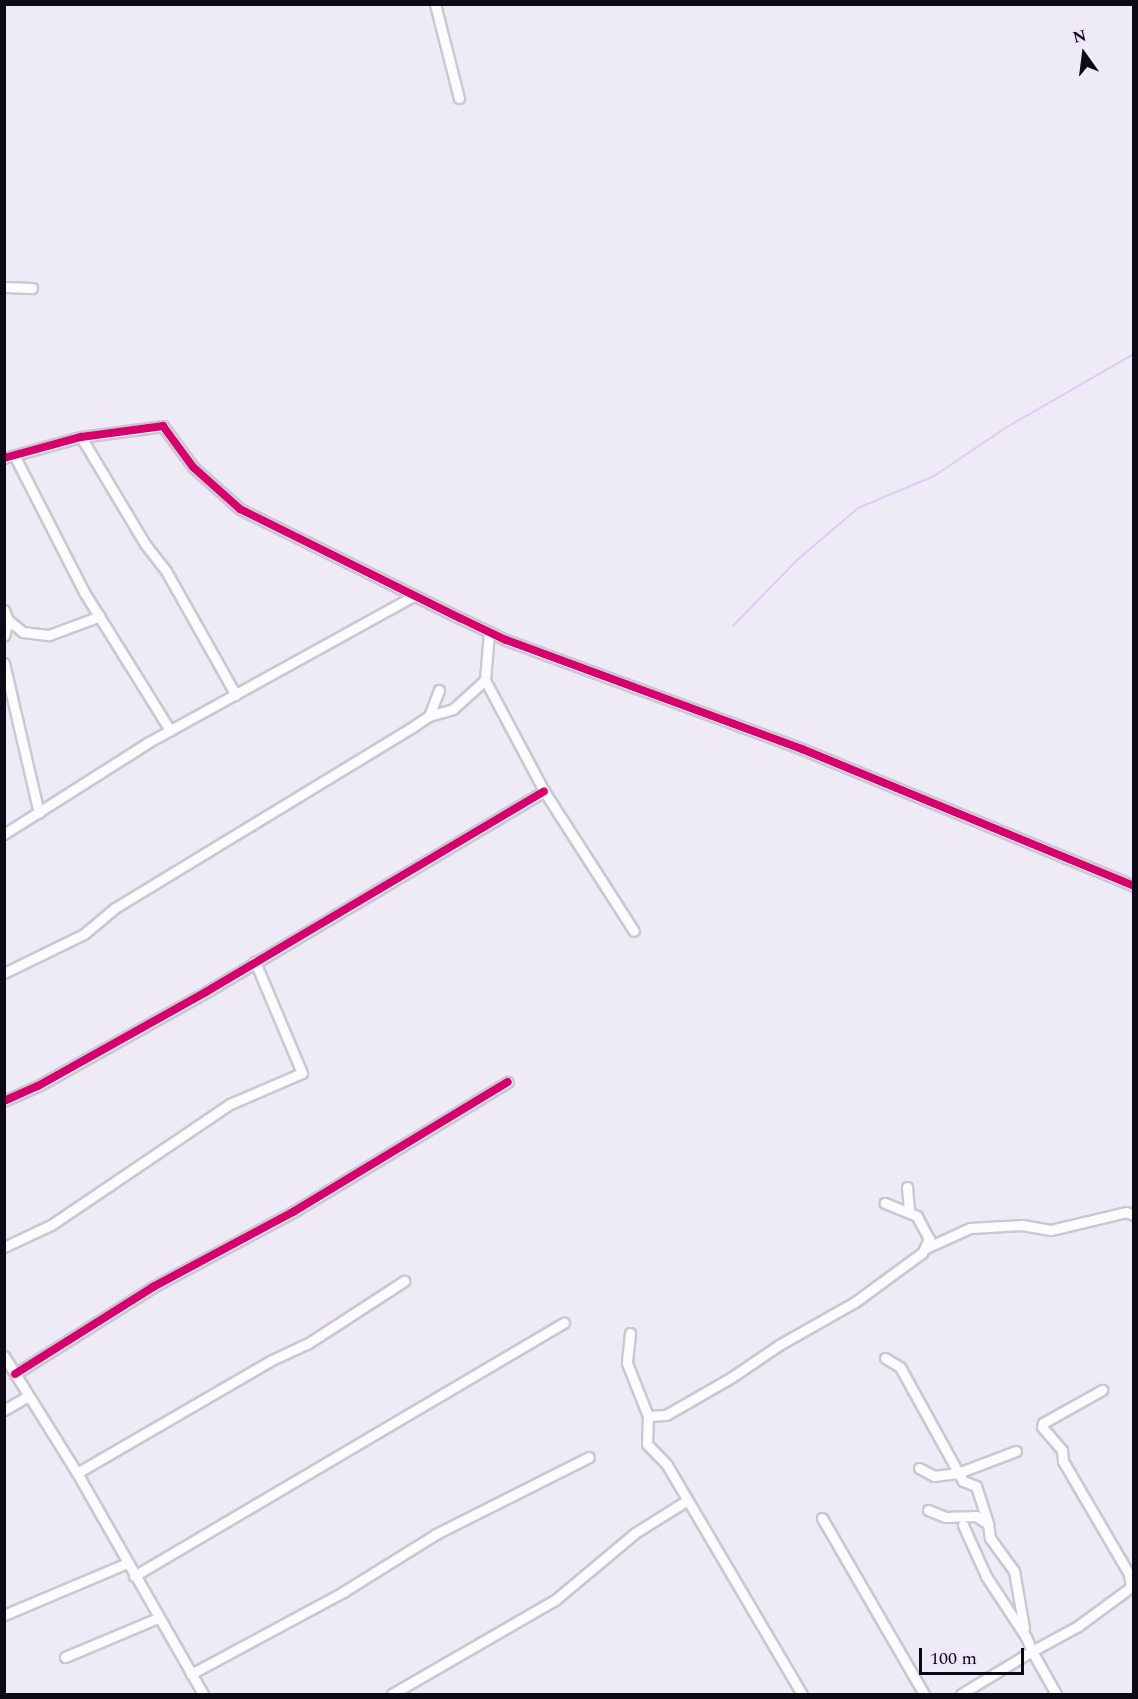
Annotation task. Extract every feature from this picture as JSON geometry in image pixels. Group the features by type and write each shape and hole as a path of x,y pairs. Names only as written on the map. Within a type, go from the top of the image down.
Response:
{"street":[{"path":"435,4 459,98"},
{"path":"4,287 32,288"},
{"path":"170,730 100,616 9,457 81,437 163,426 193,467 240,509 413,596 489,632 802,749 1134,886"},
{"path":"81,437 145,544 166,571 236,695"},
{"path":"4,834 170,730 413,596"},
{"path":"4,610 8,620 29,634 49,635 100,616"},
{"path":"4,636 8,620"},
{"path":"489,632 485,680 544,791 634,931"},
{"path":"4,663 39,813"},
{"path":"4,973 84,934 116,908 429,716 453,709 485,680"},
{"path":"429,716 439,690"},
{"path":"4,1101 38,1086 255,962 544,791"},
{"path":"4,1247 51,1225 230,1104 302,1073 255,962"},
{"path":"15,1374 153,1287 293,1212 508,1082"},
{"path":"907,1187 909,1210"},
{"path":"885,1203 909,1210 927,1231 926,1248"},
{"path":"648,1416 666,1415 732,1377 779,1344 855,1302 926,1248 970,1228 1022,1225 1051,1230 1126,1212 1134,1215"},
{"path":"77,1473 272,1360 307,1344 404,1281"},
{"path":"134,1576 564,1323"},
{"path":"630,1333 627,1363 648,1416 647,1444 667,1465 686,1501 802,1695"},
{"path":"4,1356 77,1473 203,1695"},
{"path":"885,1358 900,1367 963,1481 976,1486 990,1538 1014,1571 1026,1636 1056,1695"},
{"path":"960,1695 1078,1626 1132,1586 1130,1574 1063,1461 1062,1450 1042,1427 1042,1423 1102,1390"},
{"path":"4,1410 28,1396"},
{"path":"919,1468 934,1476 958,1473 1016,1451"},
{"path":"191,1674 343,1592 436,1534 590,1457"},
{"path":"392,1695 555,1600 635,1533 686,1501"},
{"path":"928,1510 945,1516 976,1516 988,1524"},
{"path":"822,1518 924,1695"},
{"path":"963,1525 986,1576 1026,1636"},
{"path":"4,1615 127,1563"},
{"path":"65,1657 158,1618"}],"waterway":[{"path":"733,626 797,560 858,508 934,476 1007,427 1134,354"}],"cycle path":[{"path":"4,458 81,437 163,426 193,467 240,509 506,640 802,749 1134,886"},
{"path":"4,1101 38,1086 206,992 544,791"},
{"path":"15,1374 153,1287 293,1212 508,1082"}]}
